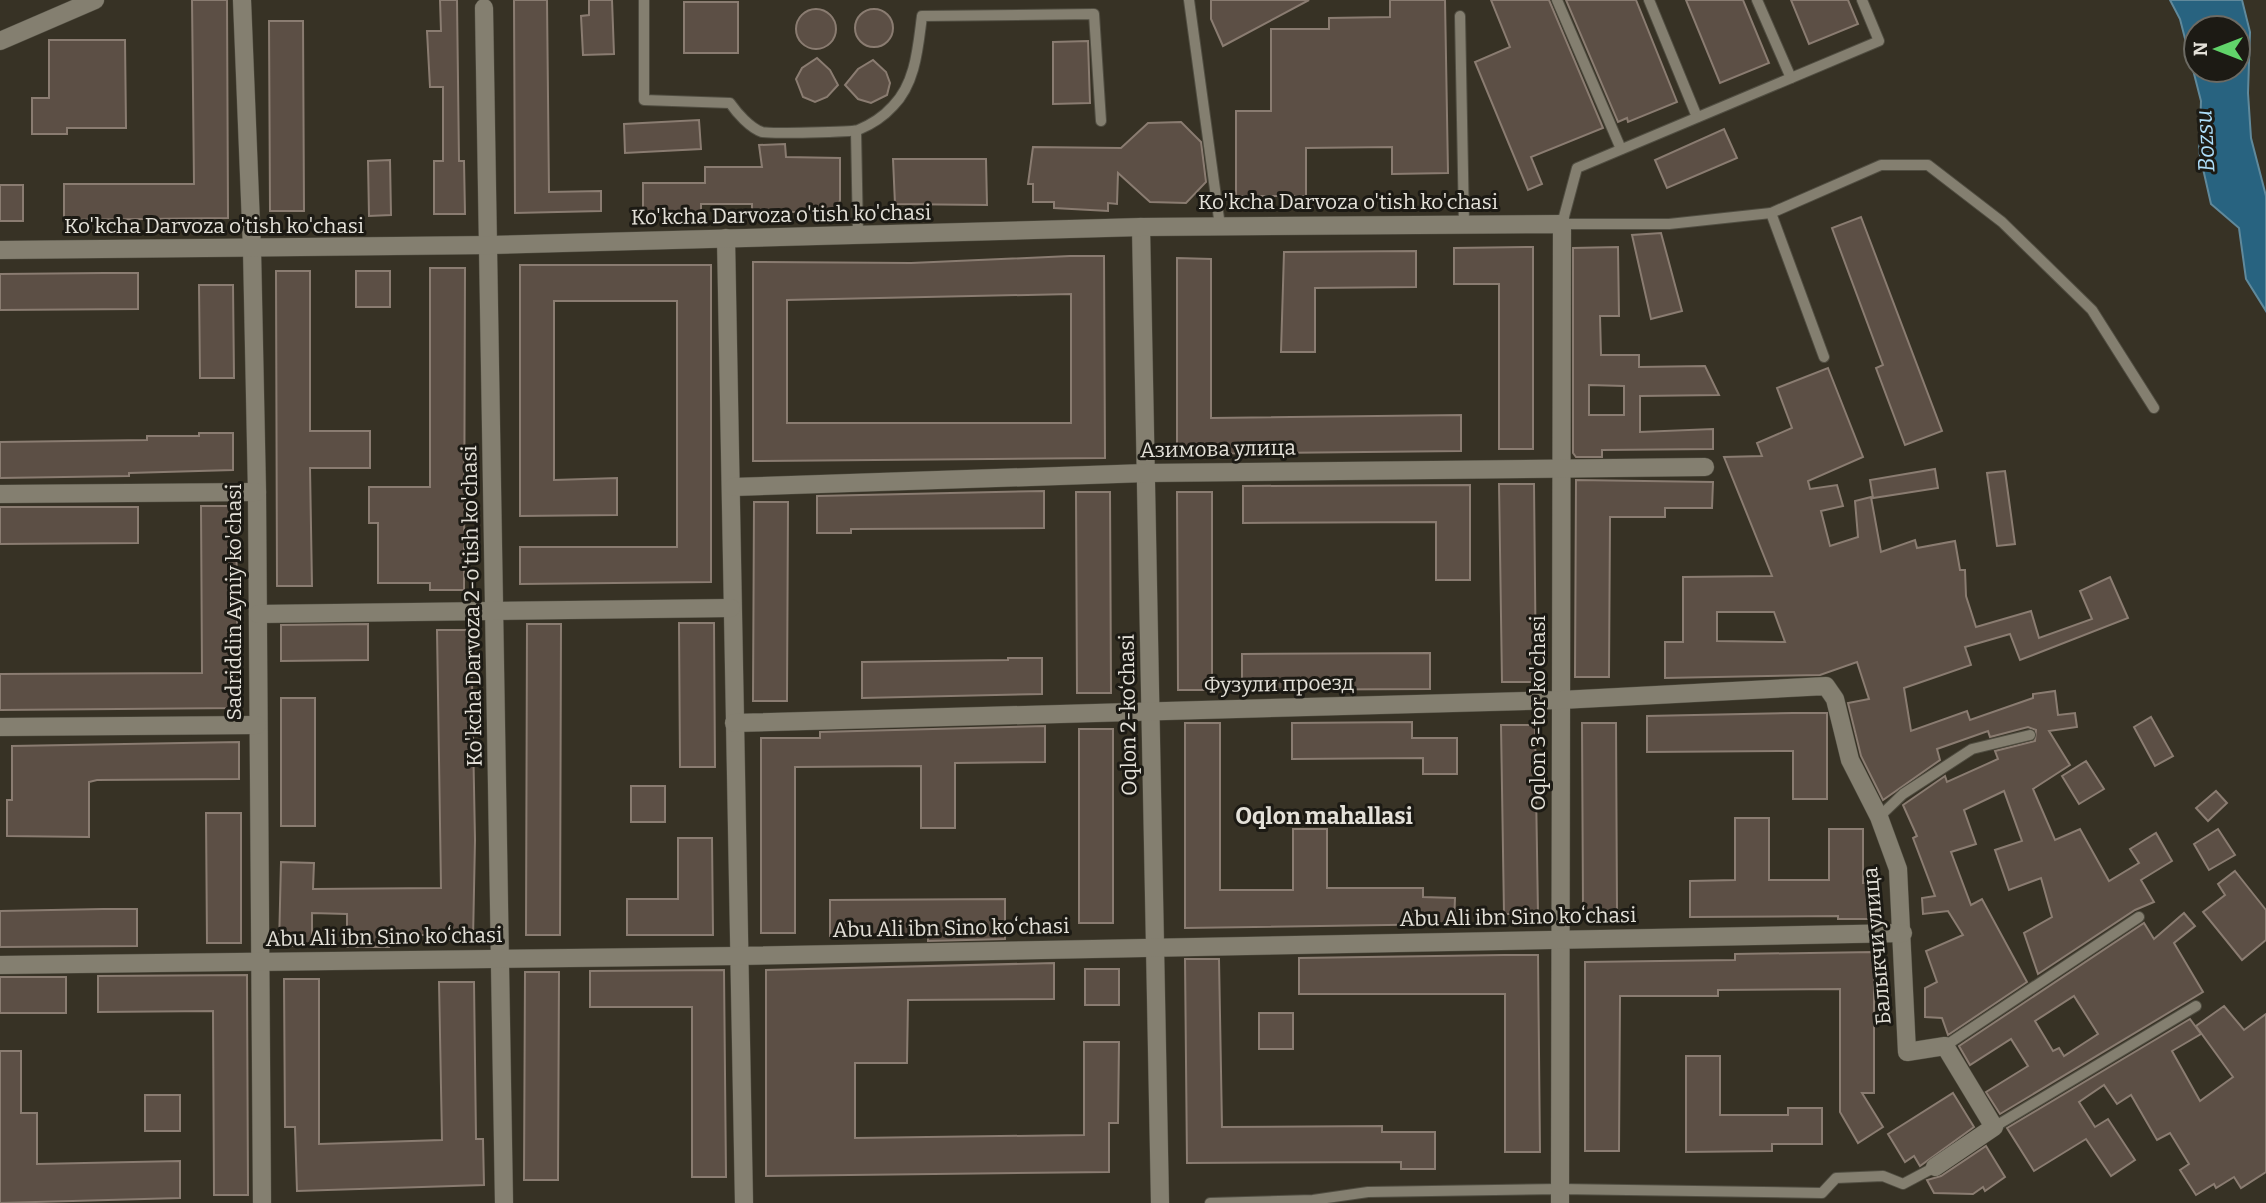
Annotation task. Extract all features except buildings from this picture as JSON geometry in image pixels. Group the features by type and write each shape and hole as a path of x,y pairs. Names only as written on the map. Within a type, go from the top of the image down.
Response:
{"street":[{"path":"0,41 95,0"},
{"name":"Sadriddin Ayniy ko'chasi","path":"242,0 252,249 257,492 257,725 263,963 262,1203"},
{"name":"Ko'kcha Darvoza 2-o'tish ko'chasi","path":"484,8 490,245 503,1203"},
{"name":"Ko'kcha Darvoza o'tish ko'chasi","path":"0,250 490,245 1141,227 1562,223"},
{"name":"Oqlon 3-tor ko'chasi","path":"1560,1196 1562,223"},
{"name":"Oqlon 2-ko‘chasi","path":"1141,227 1160,1203"},
{"path":"726,239 733,487 731,608 737,956 744,1203"},
{"name":"Азимова улица","path":"733,487 1146,473 1705,467"},
{"path":"0,494 257,492"},
{"path":"258,614 731,608"},
{"name":"Фузули проезд","path":"734,723 1150,709 1561,700 1826,686"},
{"name":"Балыкчи улица","path":"1826,686 1835,699 1850,760 1879,817 1898,869 1908,1052 1945,1046"},
{"path":"0,727 257,725"},
{"name":"Abu Ali ibn Sino koʻchasi","path":"0,965 737,956 1903,933"},
{"path":"1935,1167 1994,1127 1945,1046"}],"lane":[{"path":"644,0 644,100 730,103 737,114 761,132 856,131 894,106 908,85 917,52 922,16 1094,14 1101,121"},
{"path":"1189,0 1220,226"},
{"path":"1557,0 1621,149"},
{"path":"1649,0 1696,117"},
{"path":"1757,0 1791,78"},
{"path":"1862,0 1879,41 1577,168 1562,223 1669,224 1771,213 1881,165 1928,165 2002,222 2092,310 2154,408"},
{"path":"1460,16 1464,224"},
{"path":"856,131 858,236"},
{"path":"1771,213 1824,358"},
{"path":"1879,817 1903,794 1972,749 2030,736"},
{"name":"Балыкчи улица","path":"1945,1046 2139,917"},
{"path":"1994,1127 2196,1006"},
{"path":"1210,1203 1313,1200 1368,1192 1560,1196 1822,1193 1836,1178 1883,1176 1903,1184 1935,1167"}],"water":[{"path":"2170,0 2242,0 2246,14 2182,14 2182,27"},
{"name":"Bozsu","path":"2197,84 2248,84 2251,138 2266,196 2266,311 2246,279 2239,228 2211,204 2199,151 2201,101"}],"district":[{"name":"Oqlon mahallasi","path":"1324,816"}]}
